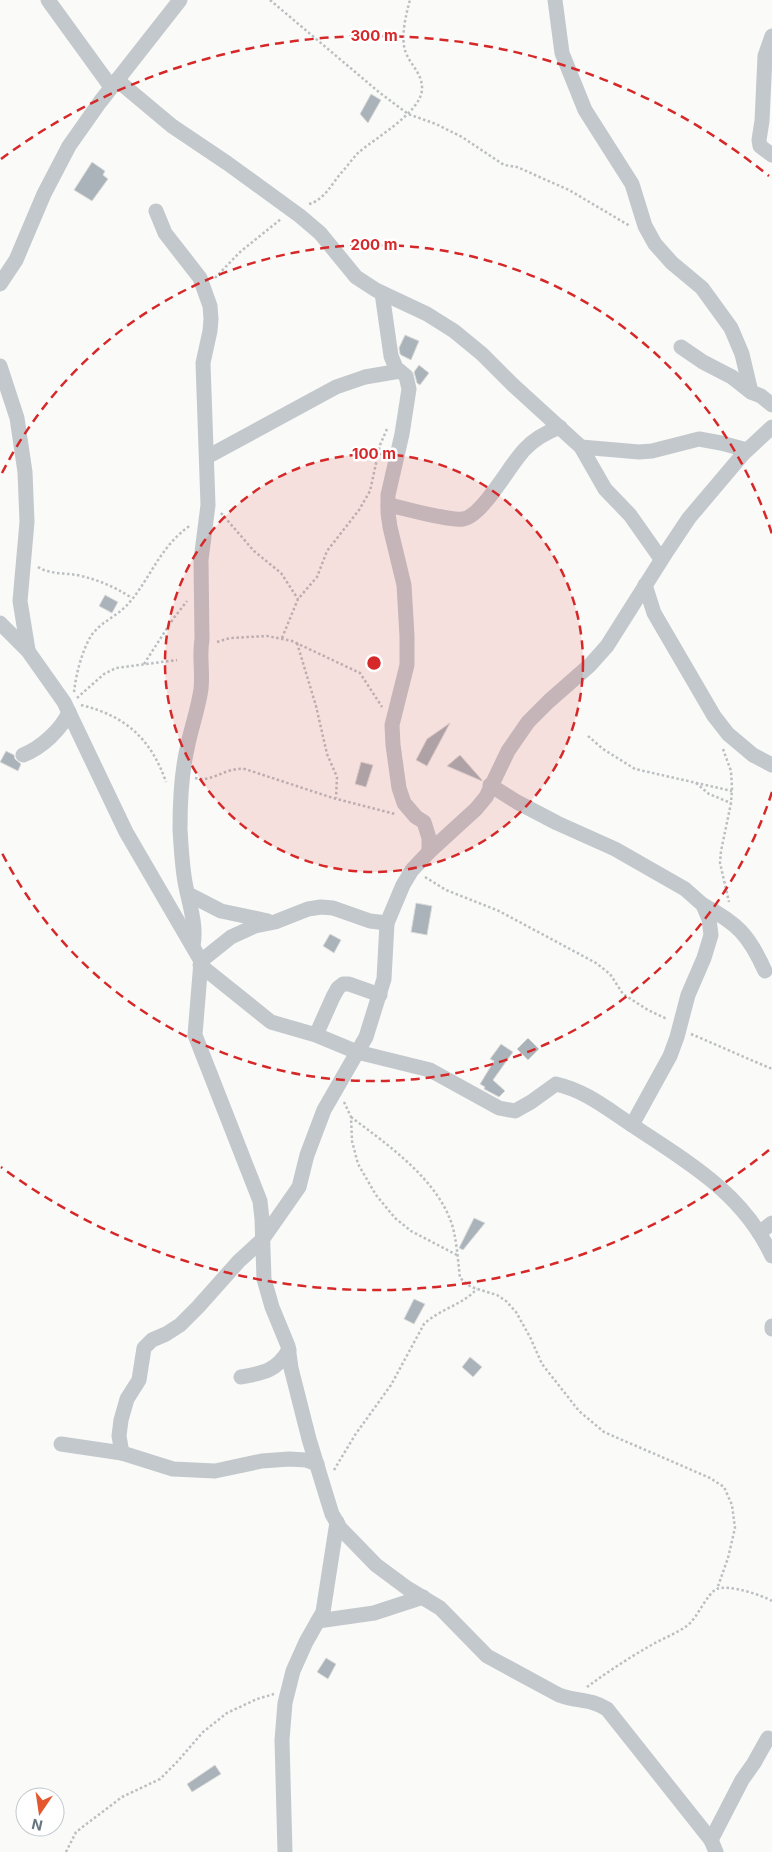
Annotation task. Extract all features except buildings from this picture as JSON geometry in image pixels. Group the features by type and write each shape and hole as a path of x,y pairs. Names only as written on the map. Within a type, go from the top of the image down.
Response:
{"street":[{"path":"48,0 114,84 228,163 320,233 356,277 382,293 427,314 454,331 482,354 581,447 604,488 630,515 661,560"},
{"path":"0,284 16,260 32,220 69,146 114,84 180,0"},
{"path":"555,0 562,53 585,110 632,184 638,208 655,244 672,264 702,288 731,328 742,354 751,392"},
{"path":"772,36 765,56 762,121 759,140 760,146 772,155"},
{"path":"156,211 165,233 192,268 204,288 211,319 203,363 208,499 201,560 202,640 199,652 202,663 201,687 197,714 182,772 180,831 185,880 194,923 193,946"},
{"path":"382,293 391,356 396,368 406,376 410,389 388,495 390,528 404,585 407,636 407,665 392,725 393,745 399,788 404,803 416,817 424,822 429,838 429,852"},
{"path":"681,347 732,377 772,405"},
{"path":"0,366 17,418 22,445 27,522 20,601 28,651"},
{"path":"207,457 336,387 365,376 400,371"},
{"path":"122,1453 119,1436 122,1420 127,1399 139,1380 144,1348 152,1340 180,1325 239,1261 262,1240 299,1187 307,1155 324,1110 366,1036 384,979 387,923 403,885 412,870 476,809 486,797 508,750 528,722 607,646 689,518 747,450 772,426"},
{"path":"388,505 448,518 463,519 474,515 525,448 543,434 560,427"},
{"path":"581,447 639,452 699,439 747,450"},
{"path":"645,585 654,613 714,716 728,734 753,755 772,765"},
{"path":"0,623 28,651 67,707 126,832 193,946 200,963 195,1034 260,1202 264,1279 272,1307 289,1350 317,1464 332,1514 340,1528 376,1565 407,1588 440,1608 487,1656 542,1688 571,1700 595,1702 607,1709 713,1846 742,1780 768,1738"},
{"path":"23,755 31,752 65,722 67,707"},
{"path":"490,785 517,802 558,823 615,849 685,889 703,905 725,917 738,927 748,939 765,971"},
{"path":"188,894 221,911 275,922"},
{"path":"632,1125 667,1063 680,1026 688,995 704,958 711,935 709,919 703,905"},
{"path":"200,963 231,937 255,926 275,922 308,909 333,908 370,921 387,923"},
{"path":"200,963 271,1022 316,1034 357,1052 430,1070 499,1108 515,1111 556,1084 580,1091 698,1169 726,1193 759,1233 772,1256"},
{"path":"316,1034 333,997 338,988 343,984 349,984 380,995"},
{"path":"759,1233 772,1223"},
{"path":"241,1377 262,1373 272,1368 278,1364 289,1350"},
{"path":"60,1444 122,1453 173,1470 214,1471 262,1461 306,1460 317,1464"},
{"path":"285,1852 282,1740 287,1690 306,1642 323,1612 337,1522"},
{"path":"318,1621 374,1613 422,1597"}],"path":[{"path":"270,0 380,93 408,114 436,124 462,137 504,165 517,167 569,190 651,238"},
{"path":"204,288 240,252 276,221 292,211 316,202 357,154 408,114 418,102 422,91 421,78 405,52 404,28 410,0"},
{"path":"282,638 298,599 316,577 327,551 359,510 370,491 380,445 390,424"},
{"path":"208,499 254,550 281,573 298,599"},
{"path":"177,660 126,666 110,671 74,699 75,686 92,634 118,613 132,598 160,555 173,540 185,529 207,515"},
{"path":"24,554 35,565 45,571 76,575 108,584 132,598"},
{"path":"144,664 177,613 200,588"},
{"path":"199,652 216,642 230,638 267,636 282,638 296,643 360,673 392,725"},
{"path":"296,643 316,706 327,754 337,778 336,798"},
{"path":"67,707 93,708 113,716 133,729 145,740 157,759 168,788"},
{"path":"728,734 723,750 731,771 732,791 720,863 731,907"},
{"path":"588,736 603,750 635,769 732,791"},
{"path":"182,772 202,780 227,770 235,768 245,769 316,793 394,814 416,817"},
{"path":"695,783 709,794 731,803"},
{"path":"412,870 446,890 499,911 596,963 610,974 623,994 632,1001 704,1040 772,1069"},
{"path":"336,1090 351,1117 352,1141 358,1164 376,1195 395,1218 411,1232 458,1255"},
{"path":"351,1117 392,1149 429,1183 447,1213 453,1228 460,1278 477,1289 497,1295 506,1301 516,1312 542,1364 579,1411 604,1432 710,1478 724,1487 732,1505 735,1528 728,1558 717,1589"},
{"path":"323,1484 368,1416 382,1399 424,1324 432,1317 469,1298 477,1289"},
{"path":"571,1700 629,1658 690,1624 712,1592 717,1589 739,1590 772,1601"},
{"path":"66,1852 76,1832 122,1797 160,1779 203,1732 228,1713 257,1699 287,1690"}]}
